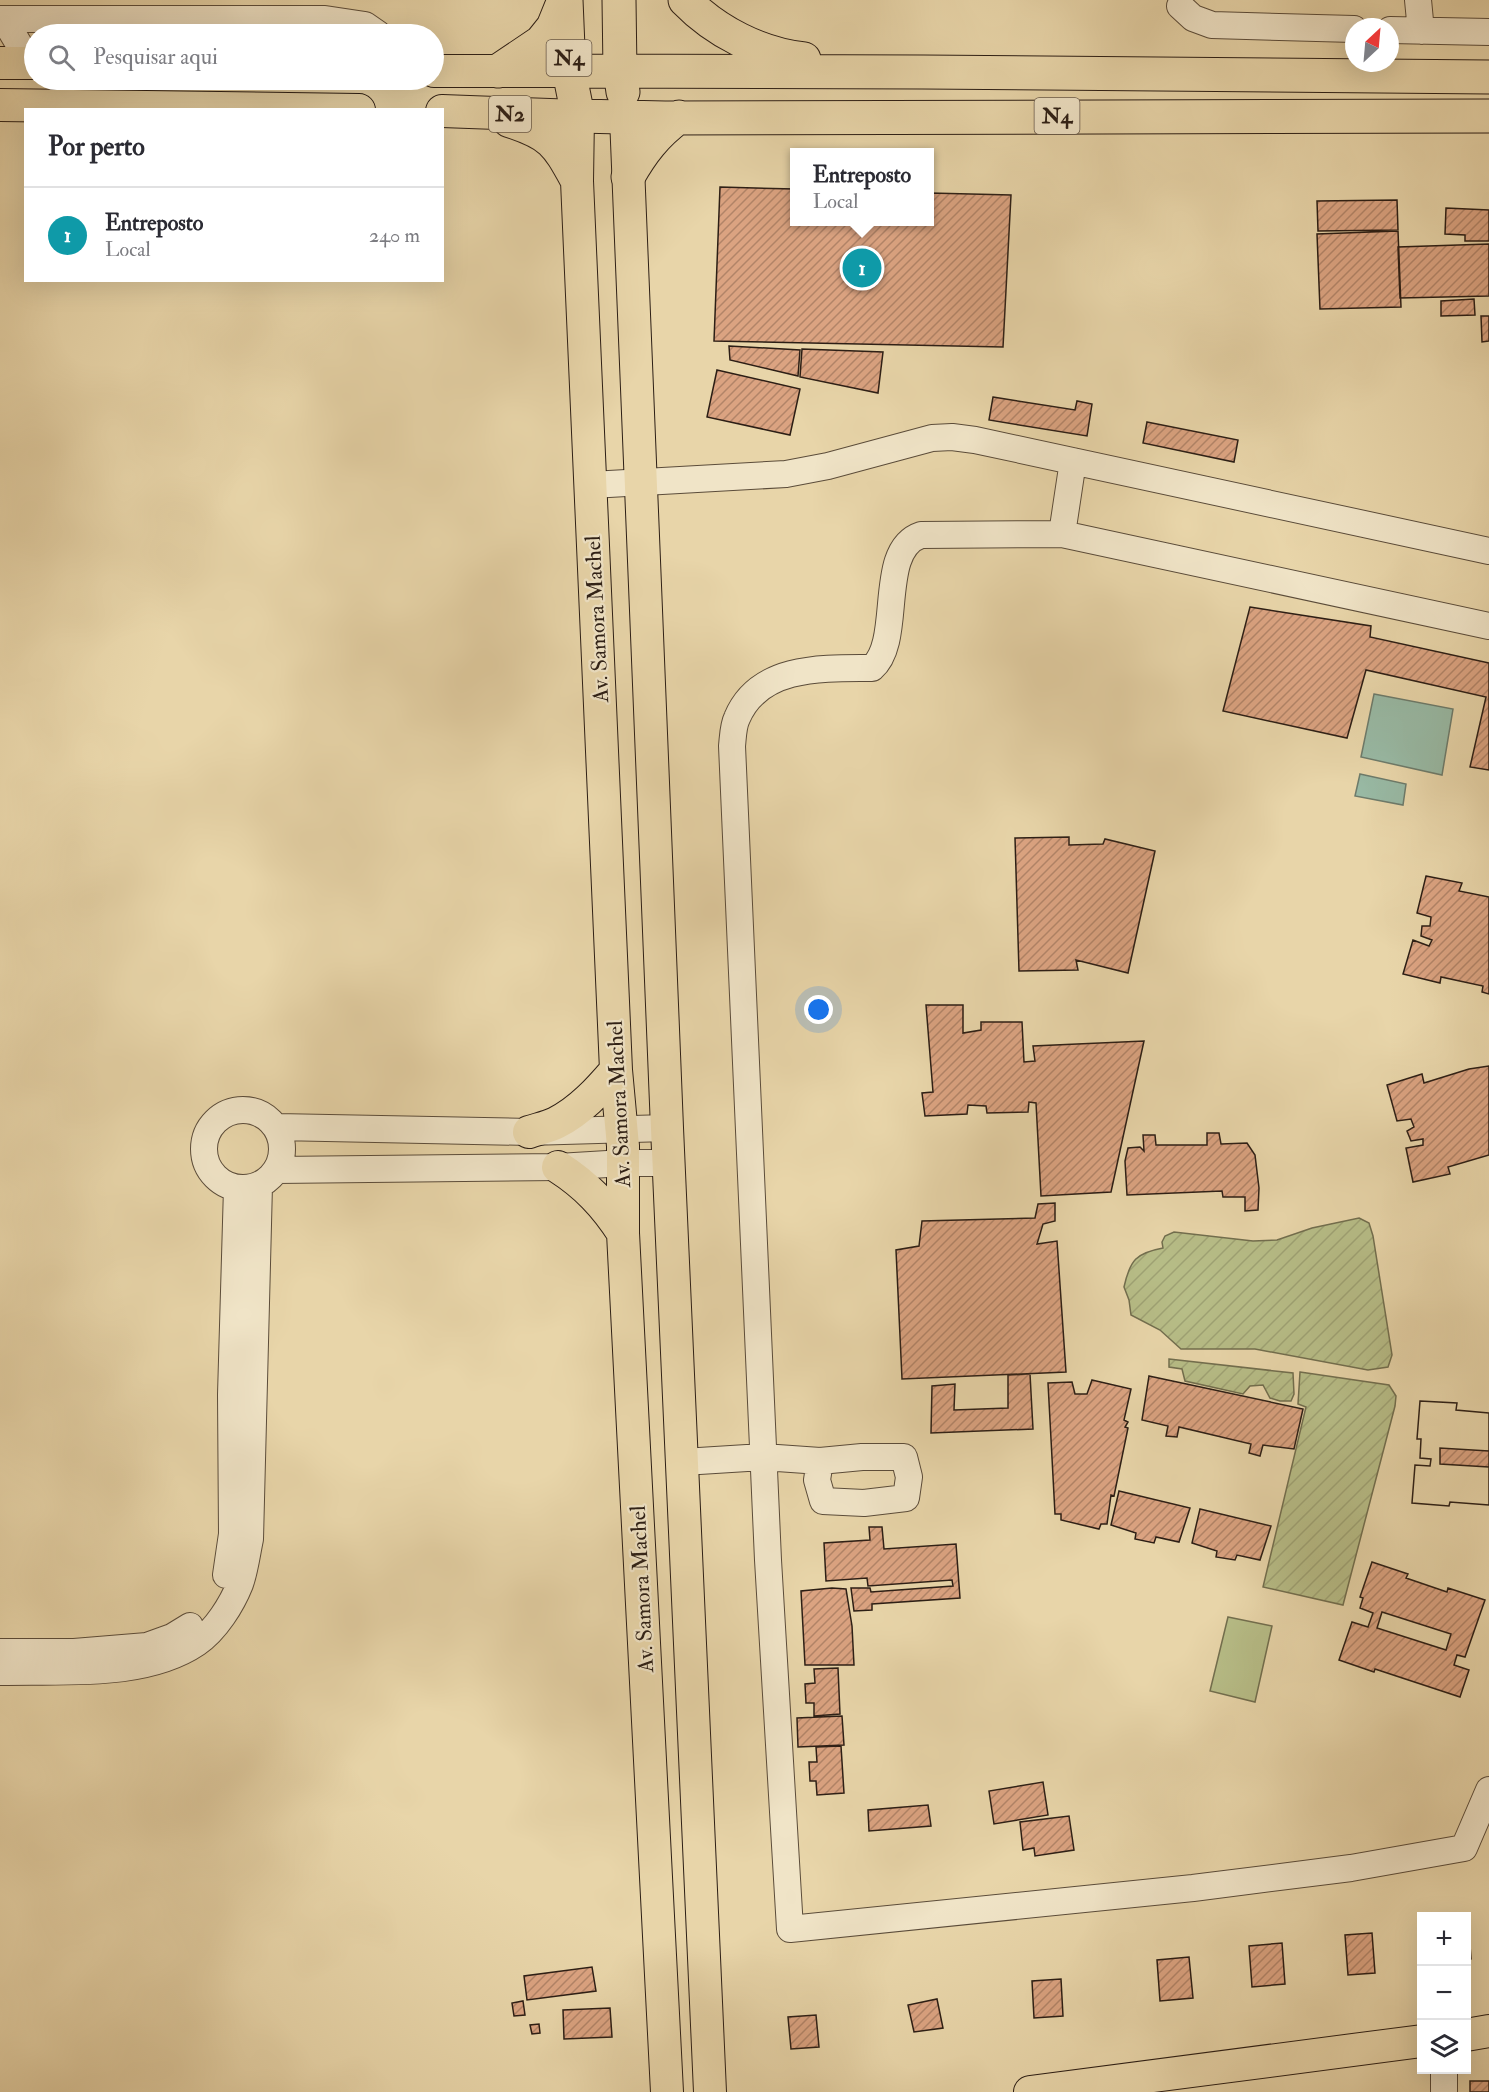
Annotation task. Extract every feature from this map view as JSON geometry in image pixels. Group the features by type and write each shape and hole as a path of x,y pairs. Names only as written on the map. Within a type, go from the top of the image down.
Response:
{"highway":[{"path":"498,71 541,42 553,27 565,0"},
{"name":"N4","path":"565,0 569,71 578,116 1489,116"},
{"name":"N4","path":"619,0 620,71 626,117"},
{"path":"685,0 716,26 741,41 767,51 793,58 923,72"},
{"name":"N4","path":"569,71 1489,77"},
{"path":"628,177 650,142 662,129 679,117"}],"main road":[{"name":"N2","path":"444,71 569,71"},
{"path":"0,105 215,108"},
{"name":"N2","path":"444,111 578,116"},
{"path":"487,114 528,127 548,138 561,151 577,181"},
{"name":"Av. Samora Machel","path":"578,116 577,181 616,1070 624,1163 623,1233 664,2087"},
{"name":"Av. Samora Machel","path":"626,117 667,1128 715,2084"},
{"path":"529,1132 557,1122 575,1110 597,1092 616,1070"},
{"path":"558,1167 579,1180 594,1194 609,1211 623,1233"},
{"path":"1471,2034 1489,2031"},
{"path":"1030,2092 1112,2087 1417,2042"}],"street":[{"path":"1418,0 1420,31"},
{"path":"1180,6 1193,18 1212,25 1345,29"},
{"path":"22,63 2,19 325,19 358,24"},
{"path":"1399,30 1489,32"},
{"path":"591,485 786,474 828,466 932,438 952,437 975,440 1489,550"},
{"path":"1062,534 1073,461"},
{"path":"1489,626 1062,534 921,535 913,538 898,557 880,660 872,668 823,669 777,678 754,692 736,719 732,746 763,1457 790,1929 1193,1888 1351,1869 1464,1848 1489,1790"},
{"path":"0,1652 74,1652 147,1646 172,1637 192,1625 211,1604 226,1575 232,1534 231,1395 258,1181 283,1149 277,1127 260,1113 237,1109 217,1119 205,1137 205,1160 217,1178 258,1181 624,1163 670,1163"},
{"path":"277,1127 529,1132 667,1128"},
{"path":"0,1672 126,1669 163,1659 198,1642 221,1618 240,1583 250,1539 258,1181"},
{"path":"683,1462 763,1457 820,1461"},
{"path":"1444,2074 1444,2092"}],"green space":[{"path":"1359,1218 1369,1223 1373,1236 1392,1355 1388,1367 1368,1370 1255,1349 1181,1349 1160,1330 1131,1315 1124,1287 1132,1264 1140,1255 1163,1248 1162,1242 1165,1236 1174,1232 1253,1241 1277,1240 1312,1228"},
{"path":"1169,1359 1293,1373 1294,1394 1291,1401 1280,1401 1270,1398 1263,1385 1250,1386 1243,1394 1185,1381 1182,1369 1169,1367"},
{"path":"1300,1372 1389,1385 1396,1396 1343,1605 1263,1587 1306,1407 1298,1404"},
{"path":"1228,1617 1272,1626 1255,1702 1210,1691"}],"shaded area":[{"path":"1374,694 1453,709 1442,775 1361,757"},
{"path":"1360,774 1406,784 1403,805 1355,796"}],"building":[{"path":"720,187 790,189 790,226 934,226 934,193 1011,195 1003,347 714,341"},
{"path":"1397,200 1398,230 1318,231 1317,201"},
{"path":"1446,208 1489,210 1489,241 1465,241 1465,235 1445,234"},
{"path":"1398,231 1401,307 1320,309 1317,234"},
{"path":"1489,244 1489,296 1400,298 1398,247"},
{"path":"1474,299 1475,315 1441,316 1441,301"},
{"path":"1481,316 1489,316 1489,341 1482,342"},
{"path":"729,346 800,350 798,376 730,360"},
{"path":"802,349 883,352 878,393 800,377"},
{"path":"717,370 800,389 790,435 707,417"},
{"path":"993,397 1075,410 1077,401 1092,404 1087,436 989,420"},
{"path":"1147,422 1238,440 1234,462 1143,443"},
{"path":"1250,607 1371,626 1370,637 1489,663 1489,770 1470,767 1486,697 1366,670 1347,738 1223,711"},
{"path":"1069,837 1069,845 1103,844 1105,839 1155,851 1128,973 1076,960 1078,970 1019,971 1015,838"},
{"path":"1426,876 1462,883 1459,891 1489,897 1489,994 1482,992 1483,986 1441,977 1440,983 1403,974 1413,940 1429,946 1432,940 1421,936 1422,926 1430,926 1431,917 1417,913"},
{"path":"926,1005 963,1005 963,1033 981,1030 981,1022 1022,1022 1024,1062 1035,1061 1033,1046 1144,1041 1111,1192 1041,1196 1036,1103 1029,1102 1028,1112 987,1113 986,1106 968,1105 967,1114 925,1116 922,1093 933,1092"},
{"path":"1489,1066 1489,1155 1448,1167 1450,1174 1413,1182 1406,1148 1423,1145 1423,1139 1411,1141 1407,1131 1414,1127 1411,1119 1397,1121 1387,1085 1422,1074 1424,1083 1469,1069"},
{"path":"1207,1133 1219,1133 1221,1144 1247,1143 1255,1155 1259,1188 1258,1210 1245,1211 1245,1197 1223,1197 1222,1191 1127,1195 1125,1161 1128,1148 1140,1147 1144,1151 1143,1135 1155,1135 1156,1145 1207,1145"},
{"path":"1055,1203 1055,1221 1043,1224 1037,1244 1057,1241 1066,1372 902,1379 896,1250 919,1246 922,1221 1035,1218 1038,1204"},
{"path":"1030,1374 1033,1429 931,1433 932,1386 955,1384 954,1410 1008,1408 1008,1375"},
{"path":"1149,1376 1303,1409 1294,1449 1263,1445 1260,1456 1249,1453 1251,1444 1179,1427 1177,1437 1166,1436 1168,1426 1142,1420"},
{"path":"1092,1380 1131,1389 1124,1420 1128,1422 1125,1427 1128,1428 1114,1496 1111,1495 1107,1524 1101,1524 1099,1529 1061,1520 1061,1514 1055,1514 1048,1383 1072,1382 1075,1394 1087,1394"},
{"path":"1420,1401 1457,1403 1456,1410 1489,1413 1489,1451 1440,1448 1440,1464 1489,1467 1489,1505 1450,1502 1449,1506 1412,1503 1415,1465 1430,1466 1431,1459 1420,1458 1421,1439 1417,1439"},
{"path":"1420,1401 1457,1403 1456,1410 1489,1413 1489,1505 1450,1502 1449,1506 1412,1503 1415,1465 1430,1466 1431,1459 1420,1458 1421,1439 1417,1439"},
{"path":"1119,1491 1190,1508 1179,1542 1156,1537 1154,1543 1135,1539 1136,1533 1111,1525"},
{"path":"1200,1509 1271,1526 1260,1560 1237,1555 1235,1560 1216,1557 1217,1551 1192,1543"},
{"path":"869,1527 882,1527 884,1549 956,1544 960,1598 872,1604 872,1610 854,1611 851,1588 870,1588 871,1592 953,1586 952,1580 868,1586 867,1578 826,1581 824,1543 870,1540"},
{"path":"1372,1562 1408,1574 1406,1578 1447,1592 1448,1588 1485,1600 1465,1657 1457,1655 1454,1665 1469,1670 1460,1697 1375,1669 1374,1672 1339,1660 1352,1622 1368,1627 1373,1613 1360,1608 1363,1598 1360,1597","holes":["1382,1612 1451,1634 1446,1650 1377,1628"]},
{"path":"846,1589 852,1626 854,1665 805,1665 801,1591"},
{"path":"838,1668 840,1714 814,1716 814,1703 806,1703 805,1684 815,1683 814,1669"},
{"path":"842,1716 844,1745 798,1747 797,1718"},
{"path":"841,1746 844,1793 817,1795 816,1781 810,1781 809,1762 817,1762 816,1747"},
{"path":"1043,1782 1048,1815 994,1824 989,1791"},
{"path":"928,1805 931,1826 869,1831 868,1810"},
{"path":"1069,1816 1074,1850 1035,1856 1034,1848 1023,1850 1020,1822"},
{"path":"1372,1933 1375,1973 1348,1975 1345,1935"},
{"path":"1282,1943 1285,1984 1252,1987 1249,1946"},
{"path":"1189,1957 1193,1998 1160,2001 1157,1960"},
{"path":"592,1967 596,1991 527,2000 524,1976"},
{"path":"1061,1979 1063,2016 1034,2018 1032,1981"},
{"path":"937,1999 943,2028 914,2032 908,2005"},
{"path":"523,2001 525,2015 514,2016 512,2003"},
{"path":"610,2008 612,2037 564,2039 563,2010"},
{"path":"816,2015 819,2047 791,2049 788,2017"},
{"path":"539,2024 540,2033 532,2034 530,2025"},
{"path":"1470,2081 1489,2081 1489,2092 1470,2092"}],"place":[{"name":"Entreposto","path":"862,268"}]}
